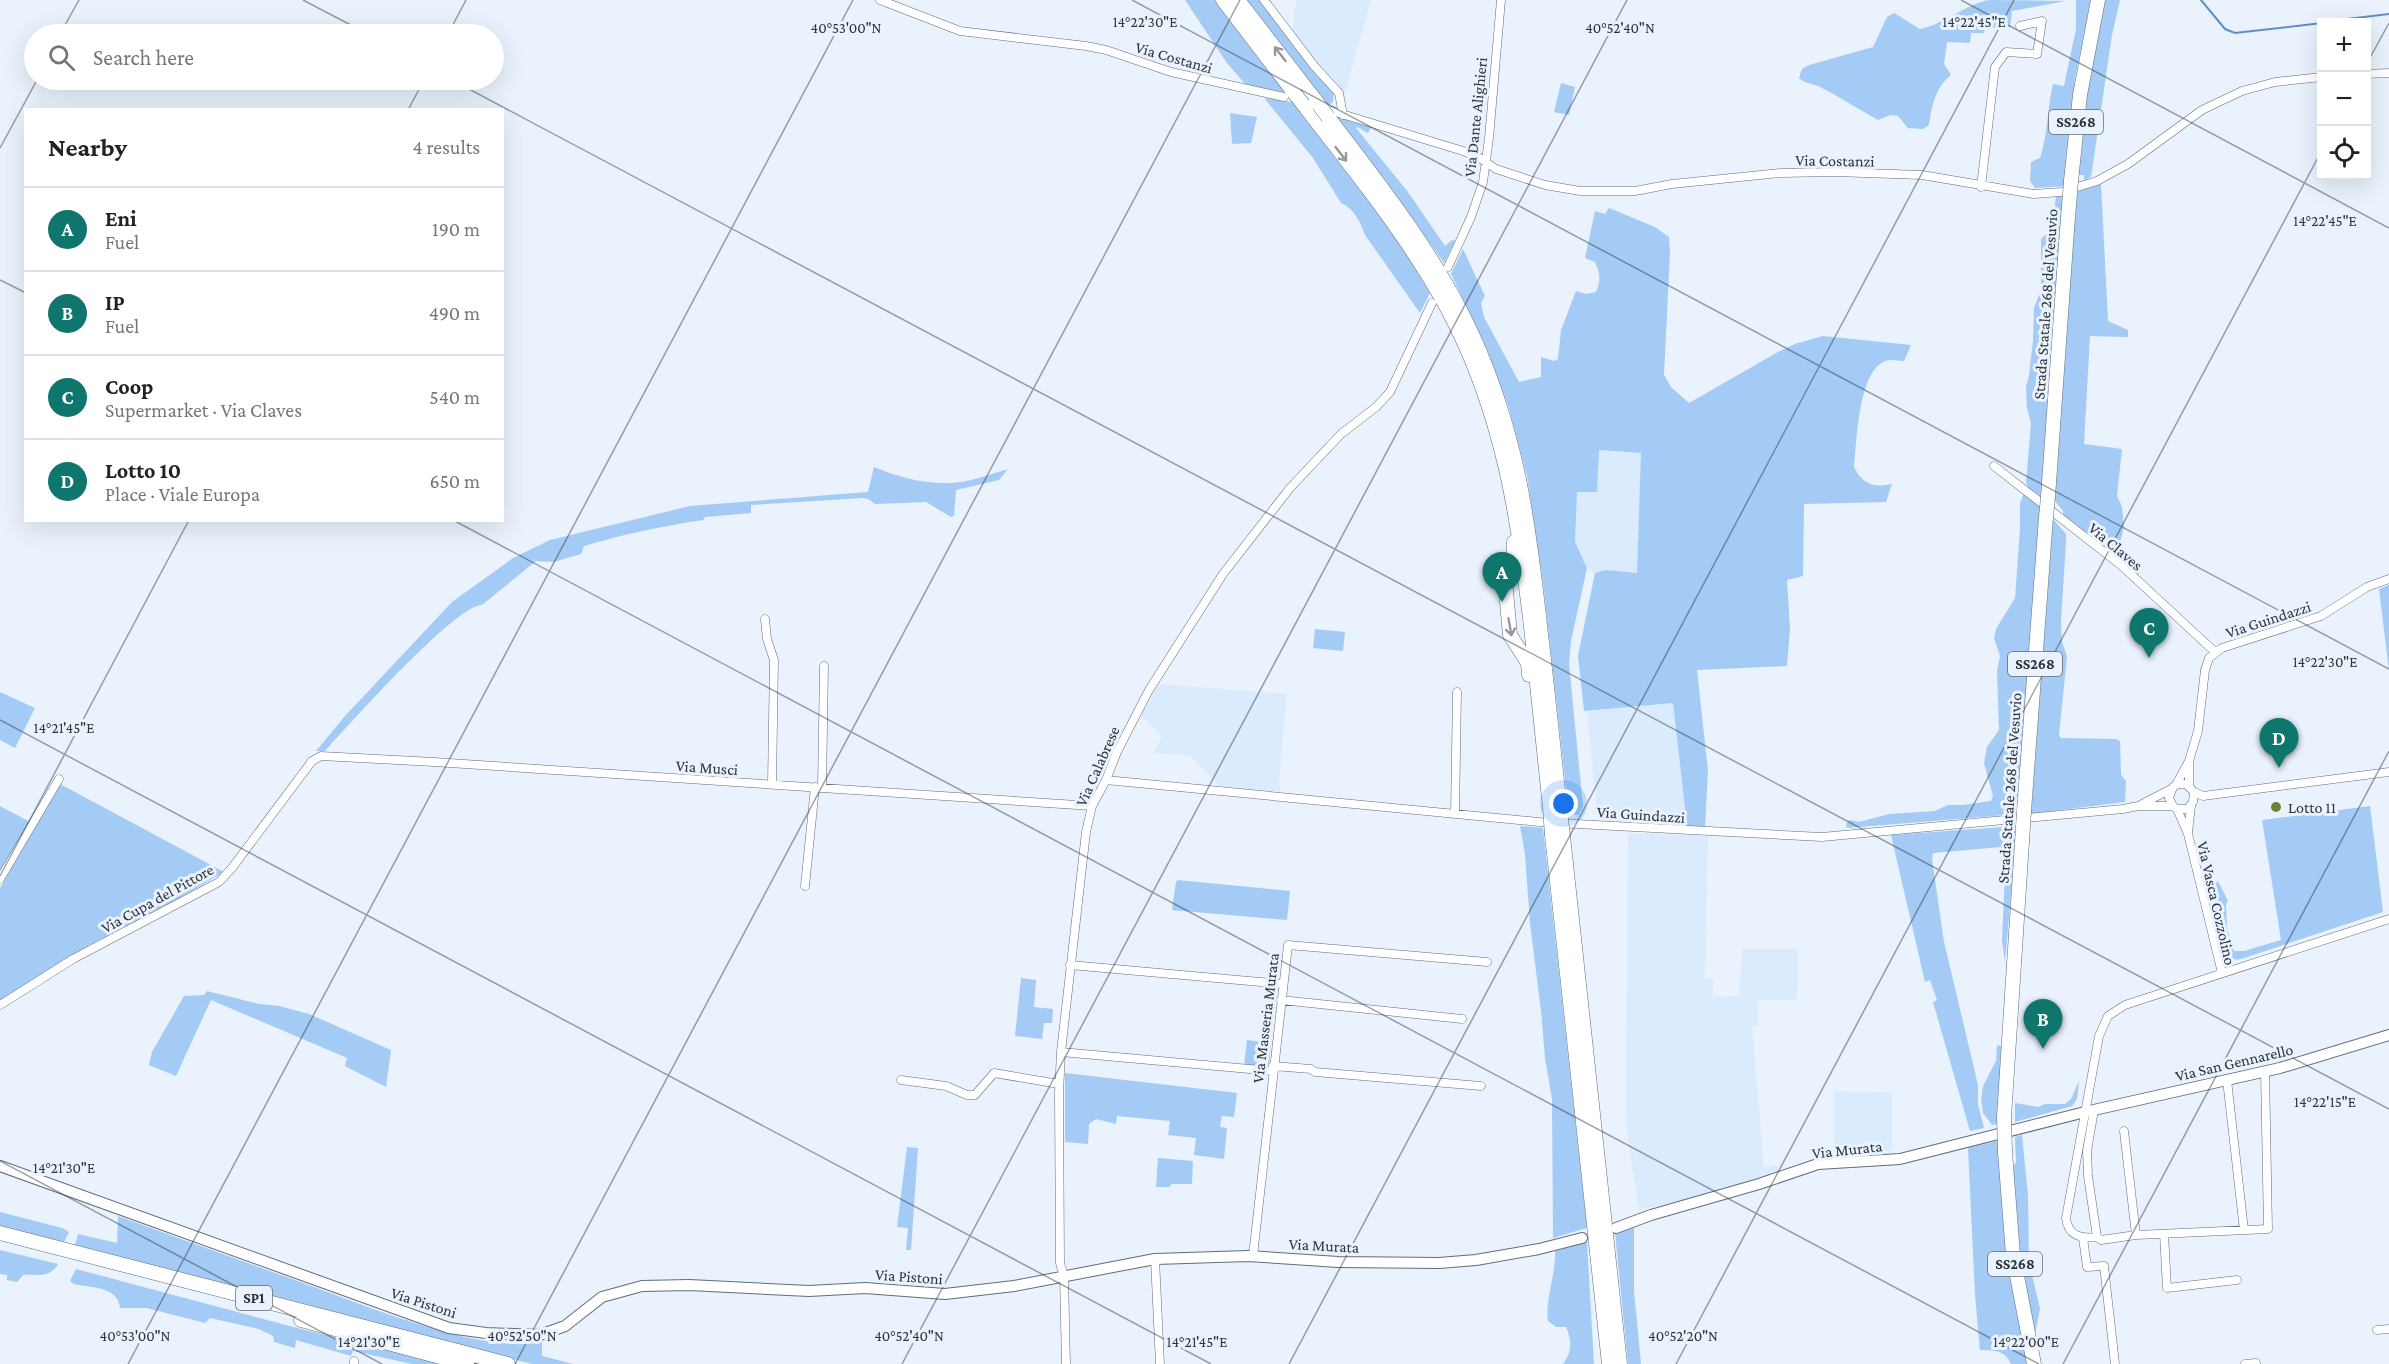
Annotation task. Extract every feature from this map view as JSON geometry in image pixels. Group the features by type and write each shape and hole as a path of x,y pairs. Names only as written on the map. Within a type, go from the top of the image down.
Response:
{"highway":[{"path":"1223,0 1290,95 1330,114 1441,276 1471,332 1497,397 1516,460 1528,520 1555,809 1620,1364"},
{"path":"1238,0 1402,235 1447,307 1481,384 1506,463 1523,561 1542,735 1555,809"},
{"name":"Strada Statale 268 del Vesuvio","path":"2034,1361 2013,1255 2004,1118 2024,811 2071,181 2080,95 2098,0"},
{"path":"1506,463 1504,486 1514,546 1513,563 1505,580 1510,635 1528,663 1534,721 1542,735"},
{"path":"1558,835 1609,1364"},
{"name":"SP1","path":"0,1233 508,1364"},
{"name":"SP1","path":"0,1242 467,1364"},
{"path":"1602,1364 1605,1325"}],"street":[{"name":"Via Costanzi","path":"880,0 894,3 917,15 960,31 1076,44 1106,50 1171,72 1290,95"},
{"path":"1264,0 1315,67 1338,93 1343,115"},
{"name":"Via Dante Alighieri","path":"1448,267 1475,207 1486,164 1501,0"},
{"path":"1981,187 1995,67 2006,52 2037,54 2042,21 2020,26"},
{"path":"2371,74 2389,73"},
{"name":"Via Costanzi","path":"1330,114 1343,115 1463,151 1478,157 1486,164 1545,185 1580,191 1635,191 1672,184 1780,173 1835,172 1922,176 2034,194 2061,192 2097,181 2128,164 2202,110 2242,91 2275,82 2317,77"},
{"name":"Via Calabrese","path":"1066,1364 1064,1276 1060,1263 1059,1084 1070,965 1086,832 1092,806 1149,690 1202,604 1242,548 1290,488 1341,434 1376,407 1390,392 1431,303"},
{"name":"Via Claves","path":"1994,466 2122,566 2216,652"},
{"name":"Via Guindazzi","path":"2138,806 2174,787 2189,760 2198,731 2205,670 2209,658 2222,648 2322,616 2361,590 2389,579"},
{"path":"765,619 767,639 774,660 772,784"},
{"path":"805,886 818,788 824,666"},
{"path":"1455,814 1457,692"},
{"name":"Via Musci","path":"321,756 1092,806"},
{"name":"Via Cupa del Pittore","path":"0,1005 73,959 219,882 312,761 321,756"},
{"path":"2189,760 2192,804"},
{"path":"2203,796 2183,784 2174,787 2169,798 2175,807 2182,810 2203,796 2389,772"},
{"path":"0,879 59,779"},
{"name":"Via Guindazzi","path":"1106,780 1539,822 1822,837 2079,814 2138,806 2175,807"},
{"name":"Via Vasca Cozzolino","path":"2188,834 2192,804"},
{"name":"Via Vasca Cozzolino","path":"2089,1111 2099,1036 2108,1017 2125,1005 2222,973 2188,834 2175,807"},
{"path":"2222,973 2389,919"},
{"name":"Via Masseria Murata","path":"1253,1257 1287,947 1289,945 1487,962"},
{"path":"1070,965 1282,984"},
{"path":"1281,1000 1462,1019"},
{"name":"Via San Gennarello","path":"2089,1111 2265,1071 2389,1035"},
{"path":"1061,1052 1273,1069 1311,1069 1315,1072 1481,1086"},
{"path":"2089,1111 2066,1218 2067,1227 2071,1233 2083,1238 2097,1237 2106,1240 2136,1235 2268,1229 2265,1071"},
{"path":"901,1080 946,1086 971,1095 979,1093 994,1073 1059,1084"},
{"path":"2227,1080 2244,1230"},
{"path":"2089,1111 2088,1176 2097,1237"},
{"name":"Via Murata","path":"1616,1228 1651,1215 1759,1184 1818,1164 1900,1159 2089,1111"},
{"path":"2124,1131 2136,1235"},
{"name":"Via Pistoni","path":"0,1166 449,1328 486,1333 540,1335 565,1326 602,1297 642,1286 689,1285 809,1291 865,1288 945,1294 1014,1286 1064,1276"},
{"path":"2164,1234 2167,1288 2237,1280"},
{"name":"Via Murata","path":"1064,1276 1155,1259 1253,1257 1338,1262 1457,1262 1539,1249 1582,1238"},
{"path":"2083,1238 2087,1267 2104,1266 2115,1364"},
{"path":"1155,1259 1160,1364"},
{"path":"2377,1330 2389,1329"},
{"path":"2245,1364 2256,1363"}],"shaded area":[{"path":"1185,0 1215,0 1286,94 1246,85 1227,63"},
{"path":"1245,0 1262,0 1334,91 1333,102 1327,106"},
{"path":"1296,0 1371,0 1344,96 1292,33"},
{"path":"1989,0 2066,1 2012,11 2010,27 1985,28 1984,33 1971,33 1970,43 1947,42 1944,64 1951,75 1941,86 1933,104 1929,125 1923,129 1908,128 1898,116 1890,115 1878,120 1799,78 1802,69 1809,65 1873,47 1887,17 1894,13 1920,29"},
{"path":"2076,0 2091,0 2075,78 2066,186 2035,188 2030,181 2031,162 2040,158 2043,149 2053,84 2064,86 2076,29"},
{"path":"2104,0 2120,0 2112,35 2091,177 2084,180 2084,175 2078,175 2087,85"},
{"path":"1561,83 1575,87 1569,115 1554,112"},
{"path":"1266,98 1292,102 1393,233 1430,293 1420,313 1365,235 1356,216 1350,208 1341,203 1313,158"},
{"path":"1230,113 1257,117 1251,143 1232,144"},
{"path":"1333,114 1350,121 1372,125 1368,133 1356,128 1408,192 1445,246 1452,240 1455,241 1444,263 1385,180"},
{"path":"2101,184 2108,321 2128,330 2128,337 2090,336 2084,444 2122,449 2117,496 2122,507 2124,527 2119,546 2120,551 2137,564 2138,578 2063,517 2063,511 2054,500 2077,192"},
{"path":"2064,195 2042,498 2028,487 2026,482 2031,423 2027,408 2026,386 2033,340 2034,308 2041,290 2041,239 2052,229 2056,196"},
{"path":"1609,208 1655,227 1669,237 1664,375 1671,387 1689,403 1778,352 1795,344 1823,336 1911,345 1904,361 1887,360 1876,368 1864,393 1858,425 1854,467 1857,473 1869,483 1892,484 1886,502 1804,504 1803,576 1787,580 1790,629 1787,666 1697,670 1708,771 1705,827 1687,826 1673,703 1584,711 1578,656 1595,573 1605,570 1637,573 1641,453 1599,450 1597,492 1577,492 1575,542 1587,568 1571,641 1569,664 1583,806 1579,815 1569,814 1543,582 1527,476 1509,408 1487,349 1451,274 1463,249 1485,296 1481,303 1484,317 1519,382 1541,377 1541,357 1554,361 1558,359 1561,330 1576,291 1586,294 1596,292 1598,288 1599,277 1595,262 1585,258 1595,211 1605,214"},
{"path":"1599,450 1642,453 1637,574 1605,570 1595,573 1587,568 1575,542 1577,491"},
{"path":"874,467 908,478 943,483 967,481 1008,469 999,480 956,490 954,516 951,517 926,502 875,504 863,498 751,505 751,513 705,517 703,520 644,531 584,546 581,554 554,562 536,561 482,605 469,610 450,624 377,694 325,751 316,751 345,716 452,602 513,558 550,540 690,506 868,492"},
{"path":"2023,495 2028,495 2041,505 2018,814 1847,828 1846,824 1849,820 1859,822 1889,814 1935,811 1948,805 1991,801 1993,796 1984,763 1987,747 1999,730 1997,671 2000,656 1994,638 1996,629 2015,598 2020,504"},
{"path":"2053,519 2066,534 2061,621 2062,642 2067,656 2059,735 2061,738 2120,741 2121,775 2126,781 2125,802 2031,814"},
{"path":"2389,585 2389,671 2379,589"},
{"path":"1315,629 1345,632 1343,651 1313,648"},
{"path":"1159,684 1287,694 1280,792 1220,786 1189,755 1154,753 1162,736 1141,716"},
{"path":"0,692 35,708 15,748 0,740"},
{"path":"1673,703 1687,826 1598,821 1587,711"},
{"path":"60,784 224,872 89,945 0,1002 0,888"},
{"path":"0,806 30,822 0,874"},
{"path":"2370,806 2383,912 2241,959 2231,959 2227,956 2221,948 2207,891 2218,881 2228,901 2226,904 2227,928 2234,951 2244,951 2281,940 2262,820"},
{"path":"1520,826 1543,828 1587,1228 1553,1238 1552,1099 1545,1058 1525,854"},
{"path":"2017,826 2005,962 2002,941 2006,850 2001,847 1933,853 1932,859 1944,942 1978,1085 1978,1104 1984,1128 1970,1131 1933,1002 1937,1000 1930,980 1925,982 1891,835"},
{"path":"1628,833 1708,836 1705,978 1713,979 1713,997 1739,996 1742,949 1798,949 1797,1000 1757,1000 1758,1025 1752,1026 1764,1168 1776,1165 1779,1171 1699,1197 1639,1210 1626,1126"},
{"path":"1178,880 1290,891 1287,920 1172,910"},
{"path":"1021,978 1036,980 1034,1007 1053,1009 1052,1023 1044,1023 1042,1039 1015,1036"},
{"path":"207,991 309,1014 391,1050 386,1087 345,1066 347,1058 211,1000 176,1076 149,1065 152,1052 184,996 204,995"},
{"path":"1247,1040 1271,1043 1269,1068 1244,1066"},
{"path":"1997,1045 2001,1046 1999,1124 1992,1125 1983,1113 1981,1099 1983,1086 1996,1061"},
{"path":"1065,1073 1237,1093 1234,1117 1222,1116 1220,1127 1227,1128 1224,1159 1194,1155 1196,1138 1168,1135 1170,1121 1117,1116 1116,1124 1096,1119 1089,1124 1088,1144 1065,1142"},
{"path":"2079,1081 2077,1099 2072,1106 2015,1122 2015,1103 2038,1107 2045,1104 2065,1104 2071,1099"},
{"path":"1834,1091 1892,1092 1892,1150 1850,1156 1847,1151 1839,1152 1834,1158"},
{"path":"2022,1135 2028,1196 2029,1262 2040,1309 2035,1334 2023,1273 2012,1170 2016,1162 2015,1137"},
{"path":"1998,1141 2026,1364 2011,1364 2002,1353 1980,1350 1968,1148"},
{"path":"907,1147 918,1148 911,1250 906,1250 908,1228 897,1227"},
{"path":"1158,1158 1193,1161 1192,1184 1156,1187"},
{"path":"0,1212 62,1228 69,1232 64,1242 0,1226"},
{"path":"118,1216 424,1326 488,1341 517,1344 542,1342 542,1356 573,1364 532,1364 75,1245 78,1234 117,1243"},
{"path":"1634,1226 1634,1291 1641,1364 1628,1364 1615,1233"},
{"path":"1587,1242 1594,1364 1563,1364 1569,1351 1568,1332 1566,1327 1556,1327 1548,1321 1547,1312 1555,1251"},
{"path":"0,1250 58,1264 47,1274 23,1275 17,1282 7,1280 7,1275 0,1274"},
{"path":"76,1269 305,1330 447,1364 412,1364 353,1351 351,1356 296,1340 295,1348 274,1342 273,1336 259,1329 210,1318 205,1323 147,1308 120,1308 118,1301 109,1292 74,1284 70,1281"}],"waterway":[{"path":"2201,0 2225,29 2235,33 2317,24"},
{"path":"2356,18 2389,14"}],"place":[{"name":"Eni","path":"1502,602"},
{"name":"Coop","path":"2149,658"},
{"name":"Lotto 10","path":"2279,768"},
{"name":"Lotto 11","path":"2276,807"},
{"name":"IP","path":"2043,1049"}]}
